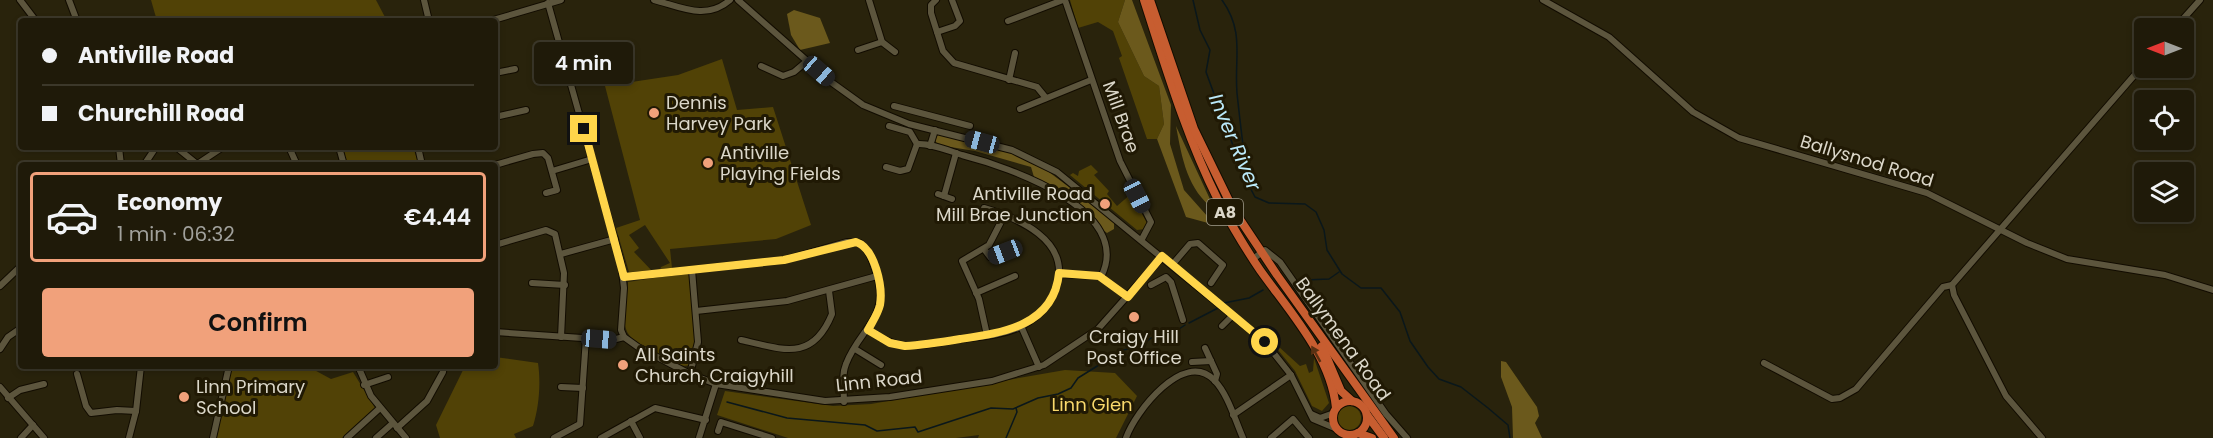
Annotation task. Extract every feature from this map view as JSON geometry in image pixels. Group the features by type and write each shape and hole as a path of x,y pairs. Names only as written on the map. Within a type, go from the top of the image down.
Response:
{"highway":[{"name":"Ballymena Road","path":"1144,0 1176,99 1202,164 1219,200 1253,259 1314,350 1333,391 1335,411"},
{"name":"Ballymena Road","path":"1150,0 1181,95 1210,166 1233,209 1299,307 1384,418 1394,438"},
{"name":"A8","path":"1299,307 1324,349 1341,391 1352,401 1361,405 1384,438"},
{"path":"1335,411 1343,403 1352,401"},
{"name":"A8","path":"1335,411 1337,429"},
{"path":"1358,433 1365,426 1367,415"},
{"path":"1337,429 1347,435 1358,433 1372,438"}],"street":[{"path":"20,0 34,18"},
{"path":"69,0 76,18"},
{"path":"424,0 428,18"},
{"path":"498,19 561,0"},
{"path":"654,0 704,13 730,0"},
{"path":"738,0 807,61 863,105 891,118 1012,150 1047,165 1142,239 1272,350 1291,375 1308,412 1316,422 1337,429"},
{"path":"869,0 882,42 895,52"},
{"path":"936,0 931,8 937,32 943,51 954,63 1041,89 1046,98"},
{"path":"937,32 955,26 960,21 952,0"},
{"path":"1008,21 1064,0"},
{"name":"Mill Brae","path":"1064,0 1120,161 1151,222 1142,239"},
{"name":"Ballysnod Road","path":"1543,0 1617,43 1693,112 1726,132 1750,142 1927,193 2067,259 2165,275 2213,290"},
{"path":"2184,18 2200,0"},
{"path":"498,332 612,340 624,337 620,323 624,277 548,3"},
{"path":"858,50 882,42"},
{"path":"1008,80 1015,53"},
{"path":"761,66 783,76 794,72 807,61"},
{"path":"498,72 515,69"},
{"path":"1764,363 1829,398 1840,398 1856,388 1943,287 1952,285 2134,76"},
{"path":"1020,109 1091,80"},
{"path":"894,106 970,126"},
{"path":"498,116 526,110"},
{"path":"944,133 946,121"},
{"path":"889,126 909,132 917,144 1022,173 1043,183 1072,203 1093,224 1106,242 1108,261 1101,277"},
{"path":"930,146 935,130"},
{"path":"886,167 900,171 909,168 917,144"},
{"path":"180,150 194,162"},
{"path":"201,162 219,150"},
{"path":"498,164 542,153 548,158 557,190 546,193"},
{"path":"952,199 941,195 956,153"},
{"path":"552,171 592,159"},
{"path":"868,330 890,343 905,346 987,335 1021,326 1038,315 1051,300 1059,273 1055,253 1045,239 1005,214 984,208"},
{"path":"987,335 976,293 962,262 984,249 991,241 1005,214"},
{"path":"498,244 549,230 556,236 565,285 561,337"},
{"path":"561,254 615,239"},
{"path":"624,277 790,259 853,242 860,243 868,251 877,276 880,304 868,330 844,369 844,402"},
{"path":"1172,265 1190,244 1197,243 1224,265 1211,283"},
{"path":"984,249 990,257 1005,252"},
{"name":"Ballymena Road","path":"1261,252 1269,251 1285,268 1384,418 1407,438"},
{"path":"1253,259 1261,252"},
{"name":"Linn Road","path":"624,337 638,347 690,374 716,384 799,398 844,402 992,381 1039,367 1087,338 1128,297 1162,256"},
{"name":"Ballymena Road","path":"1276,275 1285,268"},
{"path":"0,286 18,269"},
{"path":"690,374 698,342 692,270"},
{"path":"1059,273 1101,277 1128,297"},
{"path":"1148,273 1154,282 1166,277 1171,282 1183,320"},
{"path":"696,311 787,302 877,276"},
{"path":"976,293 1015,276"},
{"path":"532,283 565,285"},
{"path":"1952,285 1954,295 2006,396 2042,438"},
{"path":"741,340 786,350 808,347 816,340 832,315 829,291"},
{"path":"1222,326 1233,315"},
{"path":"1021,326 1039,367"},
{"path":"0,349 8,337 18,330"},
{"path":"554,438 580,423 586,338"},
{"path":"1206,348 1217,374 1215,381"},
{"path":"855,349 881,364"},
{"path":"1192,362 1211,361"},
{"path":"129,438 136,411 141,369"},
{"path":"213,438 228,369"},
{"path":"359,369 364,384 380,408 406,438"},
{"path":"376,438 428,400 443,372"},
{"path":"1126,438 1141,410 1174,378 1185,373 1199,372 1215,381 1243,438"},
{"path":"76,374 86,408 91,413 116,410 136,411"},
{"path":"1233,415 1291,375"},
{"path":"364,384 388,377"},
{"path":"8,398 20,390 44,384"},
{"path":"699,438 716,384"},
{"path":"0,387 44,438"},
{"path":"561,387 583,387"},
{"path":"347,438 380,408"},
{"path":"601,438 657,408 706,420"},
{"path":"1308,412 1320,418 1335,411"},
{"path":"1271,438 1293,419 1309,438"},
{"path":"631,421 640,438"},
{"path":"718,431 721,422 772,438"},
{"path":"21,438 33,425"}],"green space":[{"path":"151,0 376,0 385,18 156,18"},
{"path":"1070,0 1125,0 1118,22 1144,76 1159,86 1164,124 1157,139 1147,139 1119,58 1122,56 1113,31 1098,22 1078,28"},
{"name":"Antiville Playing Fields","path":"722,59 737,110 773,107 811,225 776,239 670,249 672,268 660,270 661,267 670,263 645,225 629,235 639,248 634,252 652,271 629,272 616,228 640,220 605,86 678,75"},
{"path":"342,150 414,150 418,162 345,162"},
{"path":"1091,165 1098,172 1094,175 1109,191 1107,194 1117,206 1131,194 1147,223 1145,229 1137,230 1070,175 1073,173 1078,176 1079,171"},
{"path":"686,273 691,277 696,335 691,365 684,366 651,352 635,341 626,329 624,312 628,282"},
{"path":"1266,335 1300,366 1306,364 1309,373 1313,371 1314,358 1329,403 1322,411 1312,406 1295,371"},
{"path":"498,357 538,363 539,395 533,426 514,434 516,438 440,438 436,425 464,369 498,369"},
{"path":"230,369 313,369 331,379 353,372 375,408 342,438 215,438"},
{"name":"Linn Glen","path":"1065,370 1115,373 1137,396 1116,438 978,438 979,435 956,438 788,438 717,415 725,391 833,406 871,404"},
{"path":"1349,406 1354,407 1360,413 1360,423 1354,429 1349,430 1344,429 1338,423 1337,418 1338,413 1344,407"}],"shaded area":[{"path":"1125,0 1132,0 1171,105 1170,144 1184,190 1208,217 1208,223 1186,217 1157,139 1164,124 1159,86 1144,76 1118,22"},
{"path":"794,10 820,18 830,43 800,50 791,35 787,14"},
{"path":"1176,126 1215,210 1198,193 1192,183 1187,172"},
{"path":"939,134 1008,151 1041,166 1114,221 1114,229 1107,233 1067,195 1034,177 1031,167 975,151 938,145 934,139"},
{"path":"1501,361 1506,362 1537,407 1539,416 1535,423 1542,438 1513,438 1512,407 1501,377"}],"waterway":[{"name":"Inver River","path":"1193,0 1200,30 1210,50 1206,72 1245,178 1255,197 1269,203 1305,204 1316,212 1324,230 1327,250 1342,274 1361,288 1381,288 1400,312 1410,341 1428,367 1439,379 1461,387 1508,425 1510,438"},
{"path":"1222,0 1234,23 1236,34 1236,80 1247,181"},
{"path":"1305,280 1329,279 1339,272"},
{"path":"1224,303 1249,298 1263,290"},
{"path":"1189,323 1218,308"},
{"path":"727,402 787,418 865,425 877,431 915,427 918,432 991,408 1013,409 1038,398 1058,394 1071,388 1078,378 1123,350 1140,347 1151,338 1173,333 1185,325"},
{"path":"1006,438 1017,412 1016,408"}],"place":[{"name":"Dennis Harvey Park","path":"654,113"},
{"name":"Antiville Playing Fields","path":"708,163"},
{"name":"Antiville Road Mill Brae Junction","path":"1105,204"},
{"name":"Craigy Hill Post Office","path":"1134,317"},
{"name":"All Saints Church, Craigyhill","path":"623,365"},
{"name":"Linn Primary School","path":"184,397"}],"route":[{"path":"584,129 624,277 784,260 856,242 868,251 880,290 877,315 868,330 884,341 905,346 999,334 1021,326 1038,315 1051,300 1059,273 1099,276 1128,297 1162,256 1265,342"}]}
